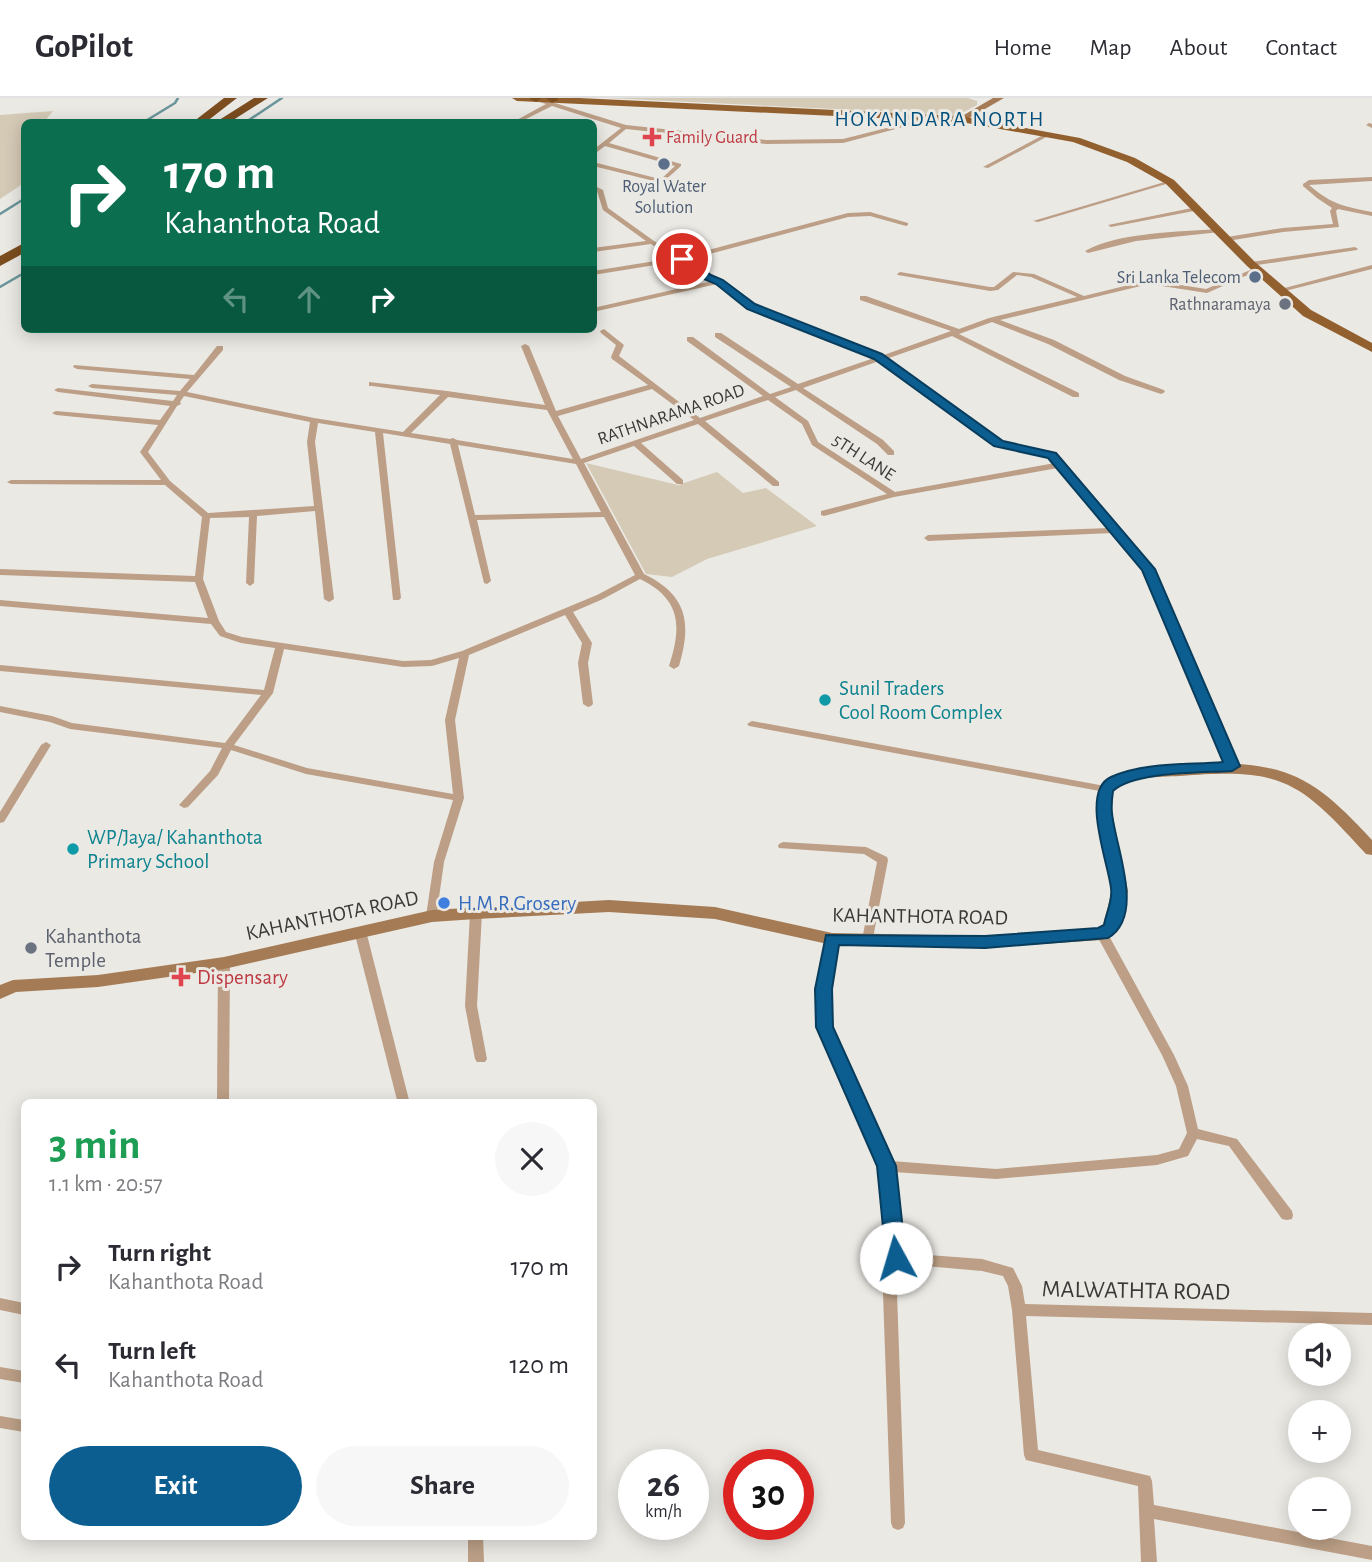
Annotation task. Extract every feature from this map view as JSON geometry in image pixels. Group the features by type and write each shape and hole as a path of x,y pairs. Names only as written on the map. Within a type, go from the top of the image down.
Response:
{"highway":[{"path":"201,119 219,98"},
{"path":"202,119 231,98"},
{"path":"215,119 244,98"},
{"path":"227,119 262,98"},
{"path":"0,250 21,237"},
{"path":"0,262 21,249"}],"main road":[{"path":"517,98 961,119 1049,134 1131,159 1170,182 1254,266 1307,313 1372,348"},
{"path":"961,119 1000,98"},
{"path":"1102,934 1111,928 1120,891 1104,812 1105,789 1114,781 1138,774 1232,766 1265,769 1288,775 1315,792 1372,850"},
{"name":"KAHANTHOTA ROAD","path":"0,992 13,986 98,981 224,963 432,916 476,912 609,906 715,913 832,939 985,942 1102,934"}],"street":[{"path":"521,119 552,101 625,127 802,144 843,141 934,118"},
{"path":"597,150 625,127"},
{"path":"986,167 1049,134"},
{"path":"597,165 658,180 679,165 605,145"},
{"path":"1371,215 1336,207 1309,191 1305,185 1309,181 1372,179"},
{"path":"1036,221 1170,182"},
{"path":"597,189 600,190 605,209 652,242 719,282 751,306 878,357 999,444 1052,455 1148,569 1232,766"},
{"path":"1227,239 1283,230 1337,226 1333,211 1336,207"},
{"path":"1111,225 1197,209"},
{"path":"597,272 682,259 848,215 870,214 906,224"},
{"path":"1088,251 1136,238 1218,231"},
{"path":"597,249 652,242"},
{"name":"RATHNARAMA ROAD","path":"640,576 579,462 992,320 1149,282 1208,291 1254,266 1356,249"},
{"path":"1281,290 1372,267"},
{"path":"900,274 990,289 996,289 1015,274 1032,275 1084,298"},
{"path":"597,309 719,282"},
{"path":"863,298 955,332 1076,395"},
{"path":"992,320 1051,342 1122,378 1161,392"},
{"path":"604,331 620,345 614,357 700,421 776,484"},
{"path":"718,335 880,442 891,453"},
{"name":"5TH LANE","path":"690,339 805,423 814,443 894,495"},
{"path":"525,346 552,411 579,462"},
{"path":"220,348 182,393 144,452 167,483 206,516 319,508"},
{"path":"77,367 196,377"},
{"path":"372,384 447,393 552,411 653,386"},
{"path":"92,386 182,393 314,420 579,462"},
{"path":"58,390 177,404"},
{"path":"405,434 447,393"},
{"path":"56,413 163,423"},
{"path":"314,420 311,442 329,599"},
{"path":"379,430 396,598"},
{"path":"453,440 486,581"},
{"path":"636,443 680,482"},
{"path":"824,513 894,495 1060,465"},
{"path":"11,482 167,483"},
{"path":"250,583 253,514"},
{"path":"471,517 608,514"},
{"path":"206,516 199,579 214,621 223,634 241,640 403,664 432,663 465,653 640,576 654,581 669,593 682,617 683,642 674,666"},
{"path":"928,538 1115,530"},
{"path":"0,572 199,579"},
{"path":"0,603 214,621"},
{"path":"567,610 587,643 583,663 588,704"},
{"path":"184,805 214,773 228,746 268,693 280,646"},
{"path":"432,916 439,862 459,798 450,720 465,653"},
{"path":"0,667 268,693"},
{"path":"0,709 52,719 70,726 228,746 306,771 459,798"},
{"path":"752,724 1105,789"},
{"path":"0,820 46,746"},
{"path":"783,846 866,851 883,860 868,940"},
{"path":"476,912 471,1006 481,1059"},
{"path":"360,931 403,1099"},
{"path":"887,1166 996,1174 1157,1160 1184,1153 1194,1133 1182,1086 1102,934"},
{"path":"832,939 824,989 824,1027 887,1166 896,1258 890,1293 898,1523"},
{"path":"223,1099 224,963"},
{"path":"1194,1133 1233,1142 1287,1215"},
{"name":"MALWATHTA ROAD","path":"896,1258 982,1265 1008,1272 1015,1286 1019,1310 1366,1319"},
{"path":"0,1304 21,1308"},
{"path":"1019,1310 1031,1455 1145,1481 1149,1562"},
{"path":"0,1373 21,1376"},
{"path":"0,1422 21,1426"},
{"path":"1147,1511 1372,1553"},
{"path":"475,1540 476,1562"}],"shaded area":[{"path":"608,98 968,98 977,101 977,105 958,115"},
{"path":"53,111 46,119 21,119 21,185 0,199 0,115"},
{"path":"586,463 678,485 717,472 743,493 766,488 817,526 707,559 672,577 646,574"}],"waterway":[{"path":"149,119 175,103 178,98"},
{"path":"250,119 282,98"},
{"path":"0,214 21,201"},
{"path":"0,287 21,275"}],"place":[{"name":"Family Guard","path":"652,137"},
{"name":"Royal Water Solution","path":"664,164"},
{"name":"Sri Lanka Telecom","path":"1255,277"},
{"name":"Rathnaramaya","path":"1285,304"},
{"name":"Sunil Traders Cool Room Complex","path":"825,700"},
{"name":"WP/Jaya/ Kahanthota Primary School","path":"73,849"},
{"name":"H.M.R.Grosery","path":"444,903"},
{"name":"Kahanthota Temple","path":"31,948"},
{"name":"Dispensary","path":"181,977"}],"district":[{"name":"HOKANDARA NORTH","path":"940,119"}],"route":[{"path":"682,259 751,306 878,357 999,444 1052,455 1148,569 1232,766 1138,774 1114,781 1105,789 1104,812 1120,891 1111,928 1102,934 985,942 832,939 824,989 824,1027 887,1166 896,1258"}]}
